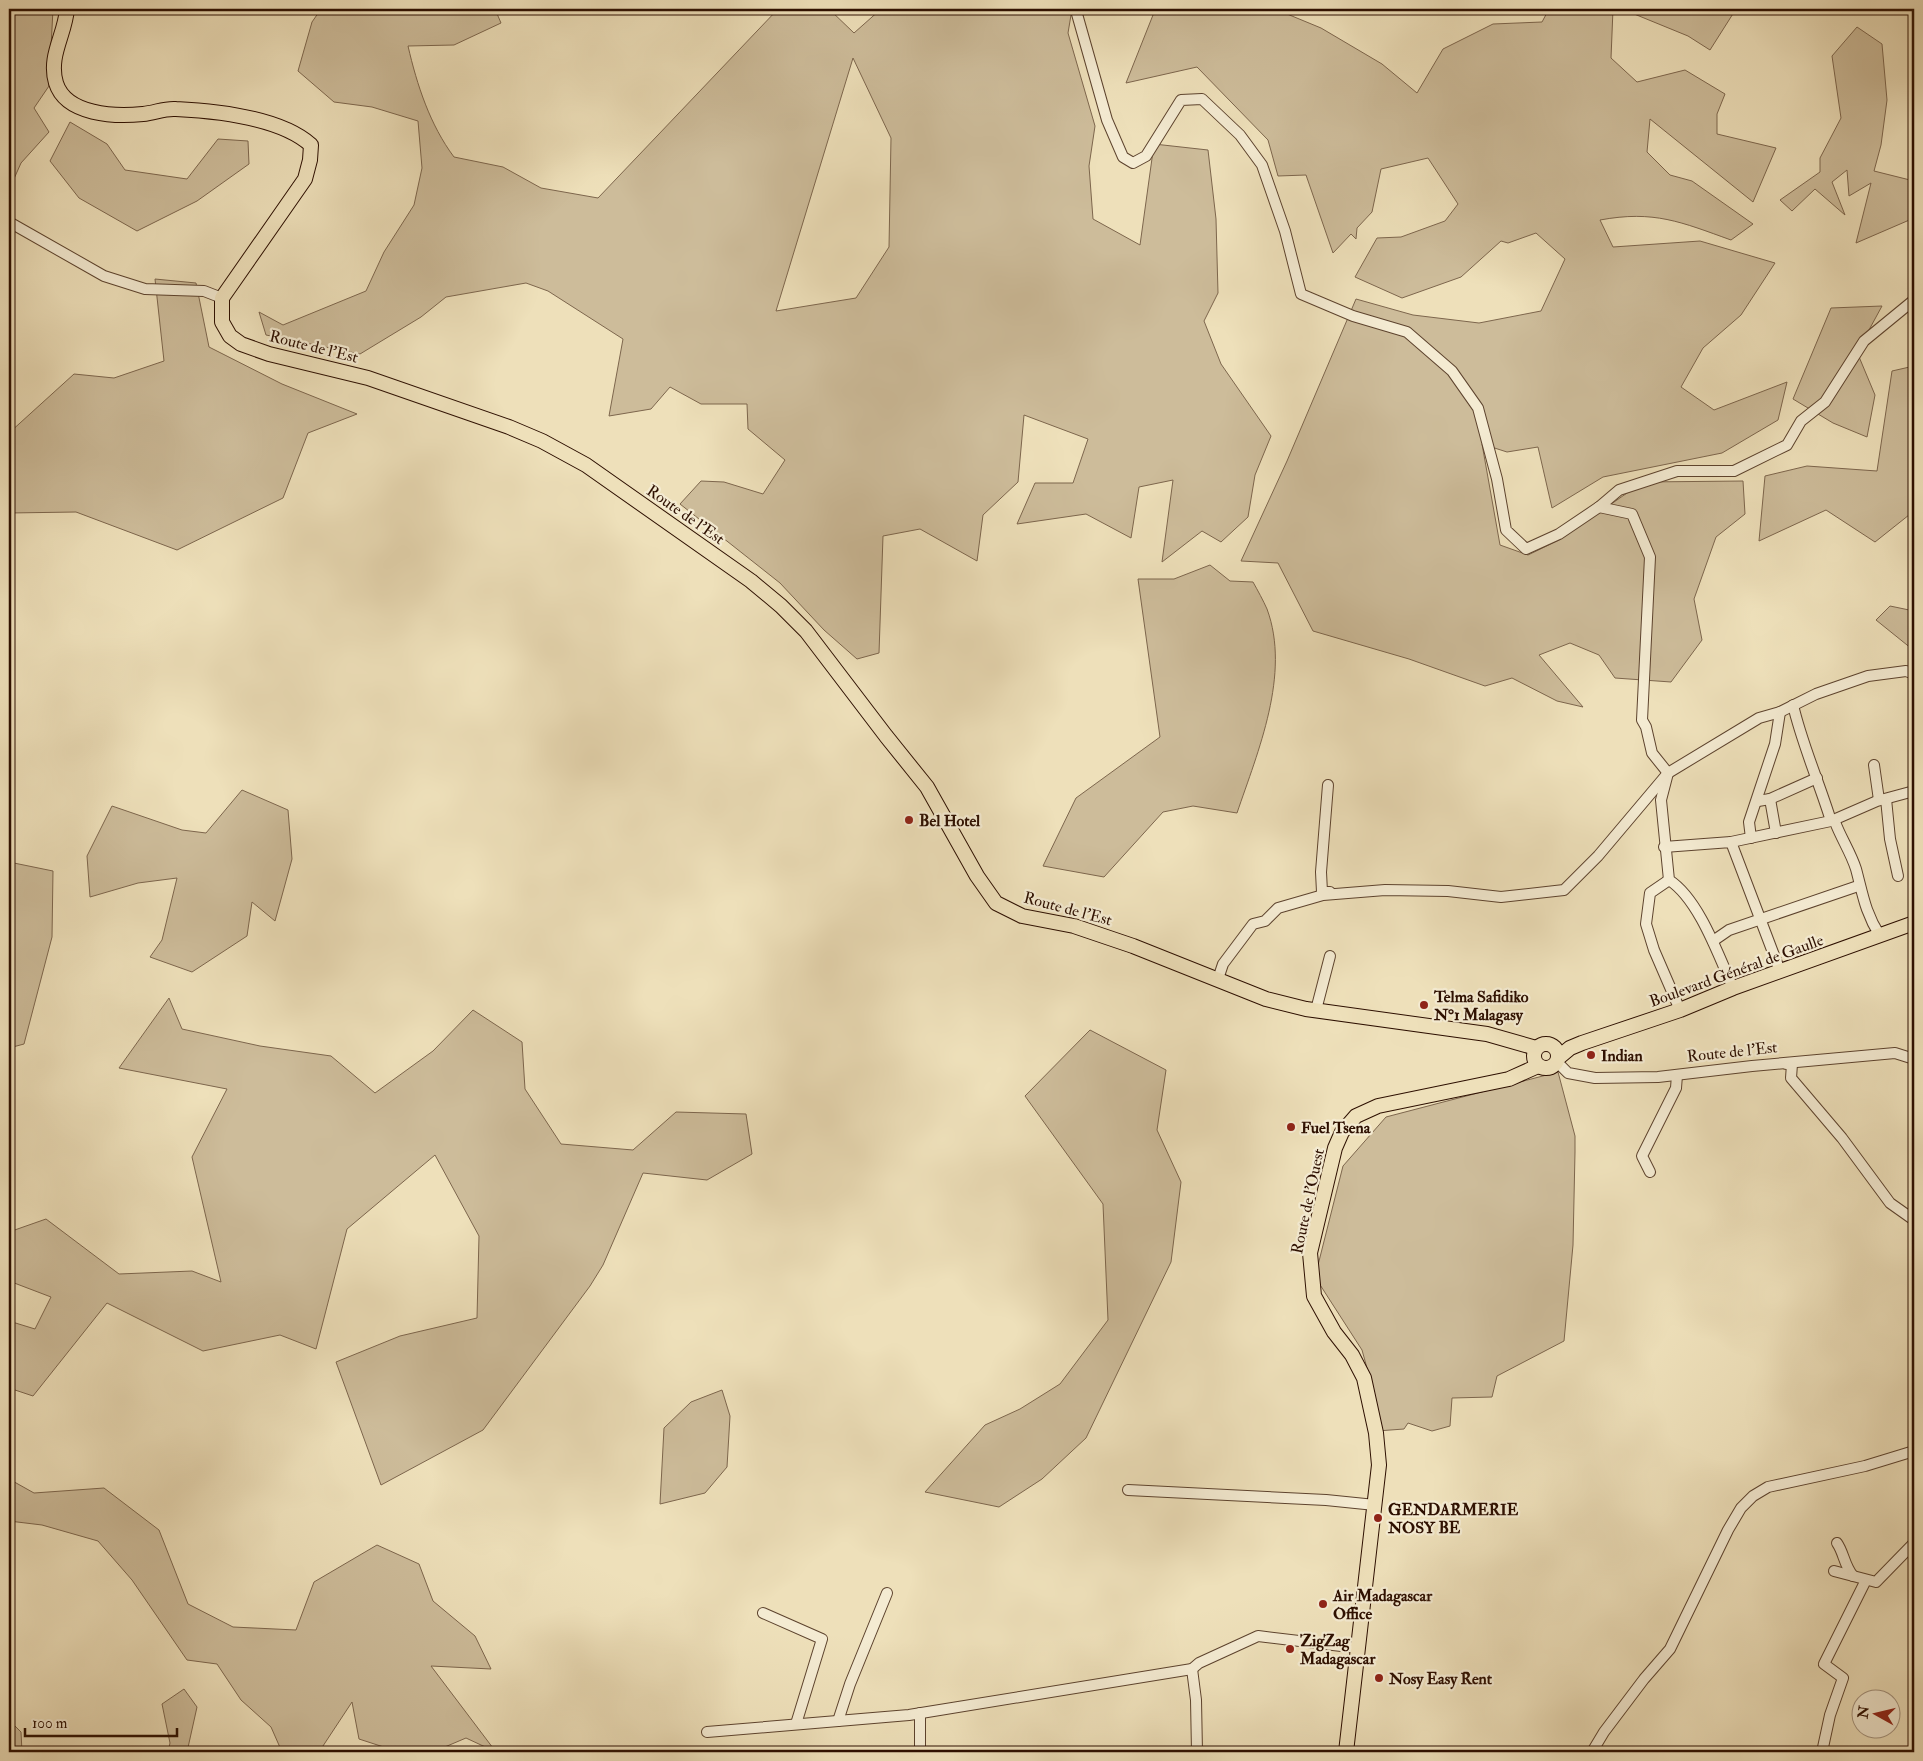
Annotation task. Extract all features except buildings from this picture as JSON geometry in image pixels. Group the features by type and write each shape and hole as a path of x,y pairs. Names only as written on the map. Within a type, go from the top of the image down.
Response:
{"main road":[{"path":"67,9 53,59 54,75 57,85 65,98 84,111 143,114 165,108 231,115 287,130 311,145 310,160 305,179 222,298"},
{"name":"Route de l'Est","path":"222,298 222,322 230,336 241,344 276,356 368,378 474,414 542,440 586,464 751,581 781,606 806,632 927,787 977,876 996,903 1022,916 1074,926 1125,943 1266,998 1316,1010 1487,1034 1536,1057"},
{"name":"Boulevard Général de Gaulle","path":"1557,1060 1570,1048 1680,1010 1733,988 1914,923"},
{"path":"1551,1044 1558,1052 1557,1060 1548,1068 1536,1057 1544,1043 1551,1044 1570,1048"},
{"name":"Route de l'Ouest","path":"1346,1752 1379,1465 1376,1433 1364,1378 1352,1355 1324,1316 1314,1296 1310,1253 1335,1148 1342,1132 1356,1116 1378,1106 1509,1079 1520,1074 1536,1057"}],"street":[{"path":"1080,9 1078,14 1107,120 1123,157 1133,163 1146,156 1181,100 1202,100 1240,135 1262,165 1285,231 1301,294 1353,316 1408,332 1452,371 1478,408 1497,479 1506,530 1526,549 1558,534 1599,507 1619,490 1677,471 1734,471 1787,445 1801,421 1825,402 1864,341 1914,300"},
{"path":"9,222 104,276 145,289 204,291 222,298"},
{"path":"1599,507 1632,514 1650,557 1642,720 1646,727 1652,752 1668,773"},
{"path":"1328,785 1321,872 1322,892 1448,890 1501,897 1564,890 1598,856 1668,773 1742,727 1759,718 1780,712 1816,694 1868,676 1906,672 1914,674"},
{"path":"1793,705 1799,730 1806,743 1831,821 1835,822 1856,869 1858,886 1871,922 1880,936"},
{"path":"1751,838 1749,822 1758,801 1775,744 1780,712"},
{"path":"1874,765 1883,799 1898,876"},
{"path":"1668,773 1661,800 1664,846 1670,880 1679,886 1713,941 1733,988"},
{"path":"1758,801 1770,800 1817,778"},
{"path":"1664,846 1731,842 1831,821 1883,799 1914,791"},
{"path":"1770,800 1776,832"},
{"path":"1731,842 1780,971"},
{"path":"1670,880 1650,894 1646,924 1654,950 1680,1010"},
{"path":"1713,941 1729,930 1858,886"},
{"path":"1218,979 1223,964 1253,924 1265,921 1278,908 1341,892"},
{"path":"1316,1010 1330,956"},
{"name":"Route de l'Est","path":"1557,1060 1568,1073 1595,1078 1677,1075 1895,1053 1914,1059"},
{"path":"1774,1064 1792,1064 1791,1078 1842,1138 1890,1203 1914,1220"},
{"path":"1650,1172 1642,1156 1676,1088 1677,1075"},
{"path":"1592,1752 1604,1732 1644,1679 1670,1649 1728,1530 1742,1508 1753,1496 1768,1487 1865,1466 1914,1450"},
{"path":"1128,1490 1326,1500 1375,1505"},
{"path":"1837,1543 1841,1548 1846,1566 1853,1576"},
{"path":"1834,1571 1876,1582 1914,1543"},
{"path":"1822,1752 1830,1715 1844,1678 1824,1664 1866,1580"},
{"path":"838,1721 850,1684 887,1593"},
{"path":"763,1613 822,1639 796,1724"},
{"path":"707,1732 920,1713 1192,1669 1199,1663 1258,1636 1358,1648"},
{"path":"1192,1669 1196,1700 1197,1752"},
{"path":"920,1713 920,1752"}],"shaded area":[{"path":"9,9 53,9 49,86 34,108 49,132 21,163 9,190"},
{"path":"321,9 495,9 501,23 454,45 408,46 420,90 438,132 454,157 503,167 541,188 598,198 778,9 829,9 854,33 881,9 1072,9 1068,33 1095,126 1089,166 1093,219 1140,245 1154,144 1208,150 1216,219 1218,293 1204,321 1221,364 1271,436 1255,475 1248,517 1221,542 1202,531 1162,562 1173,480 1139,487 1131,538 1086,514 1017,524 1035,483 1073,483 1088,439 1024,415 1018,482 983,515 977,561 920,529 883,536 879,653 857,659 824,630 780,583 680,504 701,481 724,482 763,494 785,460 748,429 747,404 701,404 670,387 651,409 609,416 623,339 548,291 526,283 446,297 421,317 360,354 266,335 259,312 283,325 366,291 384,252 414,205 422,168 418,121 372,107 334,102 298,71 312,22","holes":["853,58 891,138 889,247 856,298 776,311"]},
{"path":"1158,9 1275,9 1321,28 1382,64 1417,93 1443,49 1493,24 1542,22 1549,9 1613,9 1611,58 1637,82 1685,70 1725,94 1717,114 1717,134 1776,148 1753,202 1650,119 1647,152 1670,175 1692,181 1753,224 1731,240 1682,223 1652,217 1636,216 1600,220 1613,247 1700,241 1775,263 1741,315 1703,348 1681,387 1714,410 1787,382 1778,420 1722,453 1603,477 1552,508 1538,447 1507,452 1482,444 1500,545 1528,555 1559,540 1643,482 1743,481 1745,514 1716,537 1694,599 1702,640 1671,682 1615,678 1599,655 1570,643 1539,655 1583,707 1557,701 1512,678 1485,686 1409,659 1313,631 1278,563 1241,561 1287,461 1356,299 1413,315 1479,323 1541,311 1565,259 1536,233 1508,243 1501,241 1461,277 1402,298 1355,277 1377,238 1401,237 1445,221 1458,204 1428,158 1381,169 1372,212 1357,228 1356,239 1351,234 1333,253 1306,175 1278,176 1268,140 1197,67 1126,83 1153,15"},
{"path":"1622,9 1736,9 1710,50 1688,36"},
{"path":"1857,27 1882,44 1887,100 1881,145 1874,171 1914,181 1914,218 1856,243 1871,183 1849,196 1847,170 1832,182 1845,215 1815,189 1792,211 1780,200 1820,172 1820,158 1841,118 1832,56"},
{"path":"70,122 107,144 125,170 187,179 218,139 248,141 249,164 197,201 137,231 79,198 50,161"},
{"path":"155,279 196,283 209,347 282,384 357,414 308,433 283,498 177,550 76,512 9,513 9,433 74,374 114,378 164,361"},
{"path":"1882,306 1857,352 1875,395 1867,437 1833,423 1793,399 1831,308"},
{"path":"1914,366 1914,511 1875,542 1826,510 1759,541 1765,476 1807,466 1877,471 1892,371"},
{"path":"1210,565 1230,581 1253,582 1267,609 1273,634 1274,686 1269,712 1237,813 1193,806 1163,812 1104,877 1043,866 1076,798 1160,737 1138,579 1174,579"},
{"path":"1890,606 1914,611 1914,648 1912,649 1876,620"},
{"path":"242,790 288,810 292,859 275,921 252,902 247,936 192,972 150,957 162,940 177,878 138,883 90,897 87,856 112,806 182,830 206,833"},
{"path":"9,862 53,871 52,937 24,1044 9,1048"},
{"path":"169,998 182,1029 260,1046 331,1056 375,1093 433,1051 473,1010 522,1042 525,1089 561,1144 633,1150 676,1112 746,1114 752,1154 707,1180 643,1173 603,1265 590,1286 483,1430 381,1485 336,1362 400,1336 477,1318 479,1236 435,1155 347,1229 316,1349 280,1335 203,1351 107,1303 33,1396 9,1388 9,1321 35,1329 51,1297 9,1281 9,1232 46,1219 119,1274 192,1271 221,1282 192,1157 227,1089 119,1068"},
{"path":"1090,1030 1166,1070 1157,1130 1181,1182 1171,1262 1086,1438 1042,1479 999,1507 925,1492 985,1425 1020,1409 1060,1384 1108,1320 1103,1204 1025,1096"},
{"path":"1558,1072 1575,1136 1573,1245 1564,1341 1497,1376 1492,1397 1452,1398 1450,1426 1432,1431 1408,1423 1404,1429 1377,1431 1375,1397 1362,1350 1315,1277 1343,1166 1386,1117"},
{"path":"722,1390 730,1416 727,1467 705,1493 660,1504 664,1428 691,1402"},
{"path":"9,1479 34,1493 104,1488 159,1530 188,1604 233,1627 296,1630 314,1582 377,1545 419,1564 433,1601 475,1636 491,1669 431,1666 496,1752 466,1738 433,1752 399,1752 359,1739 352,1702 319,1752 282,1752 271,1727 241,1700 217,1664 187,1660 132,1580 98,1541 42,1525 9,1521"},
{"path":"184,1689 197,1707 187,1752 168,1752 170,1743 162,1704"},
{"path":"9,1720 21,1732 22,1752 9,1752"}],"place":[{"name":"Bel Hotel","path":"909,820"},
{"name":"Telma Safidiko N°1 Malagasy","path":"1424,1005"},
{"name":"Indian","path":"1591,1055"},
{"name":"Fuel Tsena","path":"1291,1127"},
{"name":"GENDARMERIE NOSY BE","path":"1378,1518"},
{"name":"Air Madagascar Office","path":"1323,1604"},
{"name":"ZigZag Madagascar","path":"1290,1649"},
{"name":"Nosy Easy Rent","path":"1379,1678"}]}
